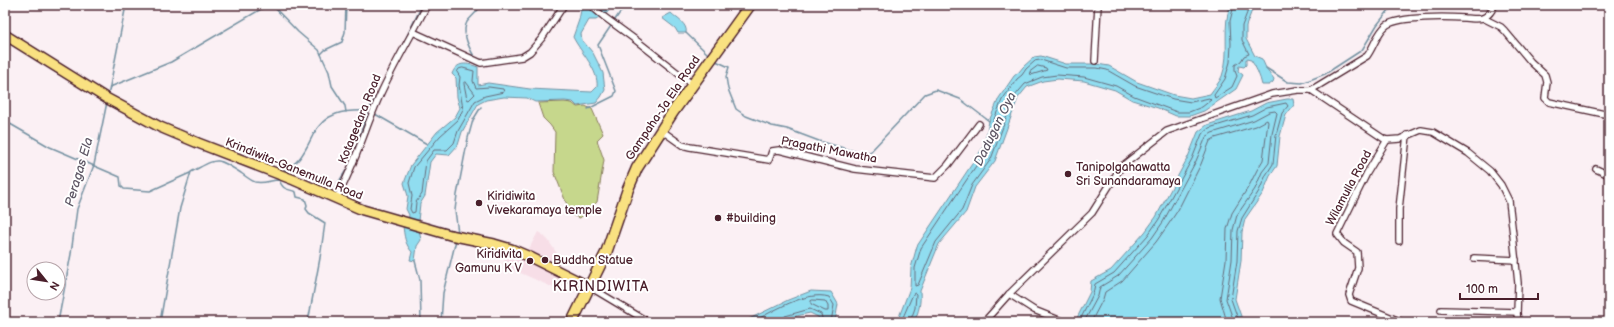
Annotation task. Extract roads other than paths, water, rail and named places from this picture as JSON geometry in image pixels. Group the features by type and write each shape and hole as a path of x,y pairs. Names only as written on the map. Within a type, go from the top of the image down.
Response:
{"highway":[{"name":"Gampaha-Ja Ela Road","path":"572,322 606,252 637,168 661,130 750,5"}],"main road":[{"name":"Krindiwita-Ganemulla Road","path":"5,35 109,100 160,127 294,180 363,210 450,235 511,249 590,287"}],"street":[{"name":"Kotagedara Road","path":"336,199 348,177 381,93 427,5"},
{"path":"413,32 478,62 526,55 547,32 564,5"},
{"path":"1095,61 1098,5"},
{"path":"1483,18 1490,13 1495,5"},
{"path":"592,7 693,86"},
{"path":"984,322 1009,294 1092,213 1121,167 1166,131 1272,94 1298,90 1311,90 1367,56 1372,50 1379,34 1386,26 1394,22 1445,18 1483,18 1501,27 1531,62 1545,75 1547,82 1544,98 1549,102 1609,115"},
{"path":"1311,90 1387,140 1400,139 1421,130 1433,132 1468,153 1490,171 1501,185 1509,201 1518,283 1518,322"},
{"name":"Pragathi Mawatha","path":"661,130 682,145 690,147 769,160 772,151 779,150 855,169 935,178 948,165 978,124"},
{"path":"1400,242 1399,209 1407,135"},
{"name":"Wilamulla Road","path":"1387,140 1367,173 1336,234 1357,252 1358,268 1349,295 1351,301 1402,322"},
{"path":"1596,169 1609,175"},
{"path":"1474,258 1516,260"},
{"path":"590,287 645,320"},
{"path":"1009,294 1034,310 1064,322"},
{"path":"1440,310 1517,312"}],"water":[{"path":"606,5 614,5 604,16 596,10"},
{"name":"Dadugan Oya","path":"1231,5 1254,5 1246,26 1246,39 1255,56 1262,59 1266,68 1274,79 1273,82 1269,85 1262,85 1253,63 1251,60 1246,59 1246,65 1244,67 1239,66 1238,71 1243,75 1236,89 1204,111 1190,116 1176,116 1158,108 1132,100 1115,90 1084,81 1058,79 1043,81 1027,87 1018,98 995,161 975,187 966,212 939,244 920,291 919,307 914,322 897,322 910,288 911,268 917,246 984,146 989,121 999,98 1014,76 1023,67 1034,57 1041,56 1066,64 1097,64 1109,66 1137,82 1174,95 1191,98 1210,94 1221,78 1225,67 1226,30 1228,13"},
{"path":"588,7 591,11 602,16 596,20 589,20 581,34 582,40 593,53 603,73 605,90 601,97 596,103 577,106 573,102 565,101 535,102 527,98 504,97 486,100 478,104 462,132 458,145 449,155 436,154 430,162 425,196 420,204 417,229 419,230 421,240 417,246 415,261 410,260 412,252 405,240 403,225 407,226 409,215 406,209 408,196 404,183 411,165 437,132 455,117 460,108 457,97 456,78 452,74 454,70 463,64 478,67 478,85 488,83 530,89 592,92 597,87 595,74 573,37 581,10"},
{"path":"671,13 684,24 686,33 678,33 675,28 662,18"},
{"path":"1293,99 1294,105 1286,115 1280,136 1277,166 1270,176 1263,193 1245,219 1242,232 1241,261 1235,299 1243,322 1075,322 1090,292 1091,281 1111,270 1145,232 1156,217 1188,157 1198,132 1207,125 1251,111 1266,103"},
{"path":"811,291 831,292 838,304 835,322 820,322 818,317 810,313 792,317 782,322 743,322 788,300"}],"waterway":[{"name":"Peragas Ela","path":"108,96 126,5"},
{"path":"110,87 171,62 268,5"},
{"path":"272,5 298,32 319,50 329,72 332,86 345,106 346,112"},
{"path":"321,54 325,50 342,42 345,32 346,5"},
{"path":"401,48 422,5"},
{"path":"475,58 466,40 465,26 481,5"},
{"path":"588,109 614,96 616,91 598,45 621,11 633,5"},
{"path":"1266,68 1288,82 1302,83 1325,74 1362,50 1377,25 1393,5"},
{"path":"686,33 708,54"},
{"name":"Dadugan Oya","path":"716,61 729,67 726,77 728,89 736,109 746,116 772,126 787,129 819,141 854,151 865,153 871,151 925,94 936,90 960,99 989,121"},
{"path":"351,161 368,111 383,83"},
{"name":"Peragas Ela","path":"58,322 71,254 77,209 94,165 107,102"},
{"path":"458,233 455,210 457,195 468,138 473,120 481,107"},
{"path":"282,172 299,159 323,121 343,112 368,111"},
{"path":"375,114 427,144"},
{"path":"5,121 50,147 120,177 121,186 124,189 150,191 190,173"},
{"path":"160,322 180,208 191,172 216,161 226,164 255,182 261,183 279,180 284,188 296,192 297,197 305,199 307,205 306,209 309,213 325,223 308,322"},
{"path":"335,188 350,164"},
{"path":"441,322 443,293 456,240"},
{"path":"415,261 420,280 421,322"}],"place":[{"name":"Tanipolgahawatta Sri Sunandaramaya","path":"1068,174"},
{"name":"Kiridiwita Vivekaramaya temple","path":"479,203"},
{"name":"#building","path":"718,218"},
{"name":"Buddha Statue","path":"545,260"},
{"name":"Kiridivita Gamunu K V","path":"530,261"}],"district":[{"name":"KIRINDIWITA","path":"601,286"}]}
